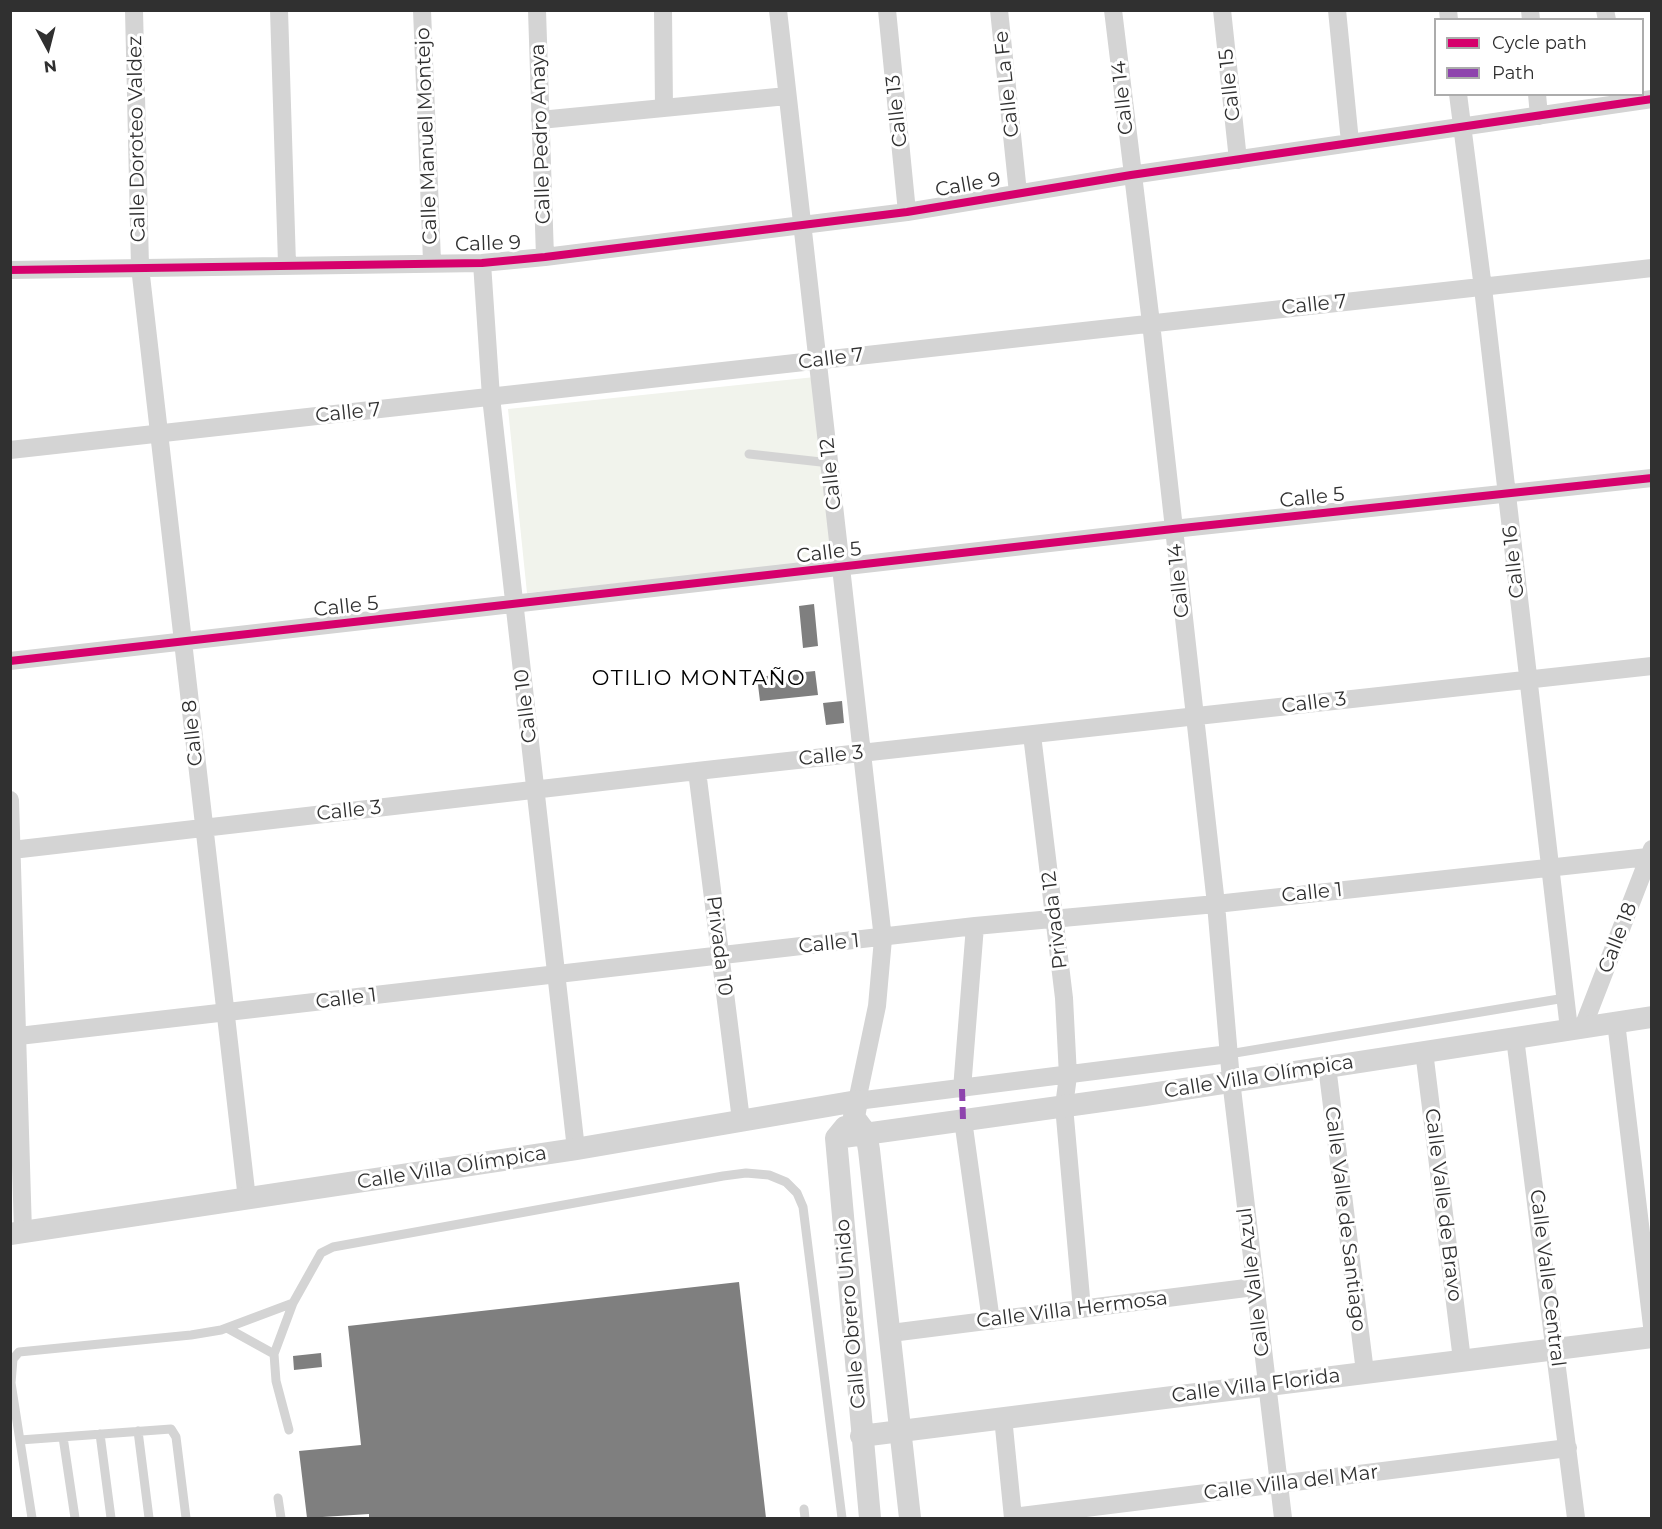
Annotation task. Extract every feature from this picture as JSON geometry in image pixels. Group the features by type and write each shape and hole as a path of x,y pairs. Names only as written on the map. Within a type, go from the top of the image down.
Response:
{"street":[{"name":"Calle Doroteo Valdez","path":"134,10 140,267"},
{"path":"279,10 287,264"},
{"name":"Calle Manuel Montejo","path":"422,10 432,261"},
{"name":"Calle Pedro Anaya","path":"537,10 545,257"},
{"path":"663,10 664,108"},
{"name":"Calle 12","path":"778,10 883,939"},
{"name":"Calle 13","path":"887,10 907,212"},
{"name":"Calle La Fe","path":"999,10 1018,193"},
{"name":"Calle 14","path":"1113,10 1131,175 1151,323 1216,904 1231,1080"},
{"name":"Calle 15","path":"1222,10 1238,160"},
{"path":"1337,10 1350,142"},
{"path":"540,120 788,96"},
{"name":"Calle 16","path":"1458,96 1483,288 1564,998 1576,1028"},
{"path":"1537,96 1539,116"},
{"name":"Calle 9","path":"10,270 432,261 482,263 545,257 907,212 1131,175 1652,99"},
{"name":"Calle 10","path":"482,263 492,397 514,605 576,1149"},
{"name":"Calle 8","path":"140,267 223,1013 247,1199"},
{"name":"Calle 7","path":"10,450 1652,268"},
{"name":"Calle 5","path":"10,661 1173,529 1652,478"},
{"name":"Calle 3","path":"12,850 698,771 1652,666"},
{"name":"Privada 12","path":"1032,735 1064,998 1068,1076 1064,1106 1082,1309"},
{"name":"Privada 10","path":"698,771 741,1120"},
{"path":"10,800 17,1233"},
{"name":"Calle 1","path":"13,1037 883,939 975,926 1216,904 1650,853"},
{"name":"Calle 18","path":"1576,1028 1645,883 1650,853"},
{"path":"962,1089 975,926"},
{"name":"Calle Obrero Unido","path":"883,939 877,1006 859,1117 891,1333 910,1518"},
{"name":"Calle Villa Olímpica","path":"17,1233 576,1149 741,1120 859,1117 963,1120 1652,1017"},
{"path":"1616,1022 1652,1326"},
{"name":"Calle Valle Central","path":"1515,1038 1576,1518"},
{"name":"Calle Valle de Bravo","path":"1424,1050 1462,1360"},
{"path":"859,1117 962,1089 1228,1054"},
{"name":"Calle Valle de Santiago","path":"1327,1066 1365,1372"},
{"name":"Calle Valle Azul","path":"1231,1080 1283,1518"},
{"name":"Calle Obrero Unido","path":"859,1117 836,1138 870,1518"},
{"path":"963,1120 991,1321"},
{"name":"Calle Villa Hermosa","path":"891,1333 1254,1287"},
{"name":"Calle Villa Florida","path":"861,1436 1652,1337"},
{"path":"1003,1417 1013,1518"},
{"name":"Calle Villa del Mar","path":"1013,1518 1568,1448"}],"lane":[{"path":"749,454 830,464"},
{"path":"1228,1054 1564,998"},
{"path":"289,1430 276,1381 274,1354 293,1303 316,1258 333,1247 746,1173 786,1182 797,1194 803,1207 842,1518"},
{"path":"32,1518 11,1383 13,1359 19,1352 170,1338 227,1328 293,1303"},
{"path":"227,1328 274,1354"},
{"path":"20,1440 168,1428 174,1432 186,1518"},
{"path":"138,1431 149,1518"},
{"path":"100,1434 111,1518"},
{"path":"63,1437 75,1518"},
{"path":"278,1498 281,1518"}],"shaded area":[{"path":"815,377 834,560 527,593 508,409"}],"building":[{"path":"814,604 818,646 803,648 799,606"},
{"path":"815,671 818,695 760,701 757,677"},
{"path":"842,701 844,723 826,725 823,703"},
{"path":"739,1282 766,1518 369,1518 369,1514 307,1518 299,1451 361,1445 348,1326"},
{"path":"321,1353 322,1367 294,1370 293,1356"}],"marked path":[{"path":"962,1089 963,1120"}],"cycle path":[{"path":"10,270 482,263 545,257 907,212 1131,175 1652,99"},
{"path":"10,661 1173,529 1652,478"}],"district":[{"name":"OTILIO MONTAÑO","path":"699,679"}]}
